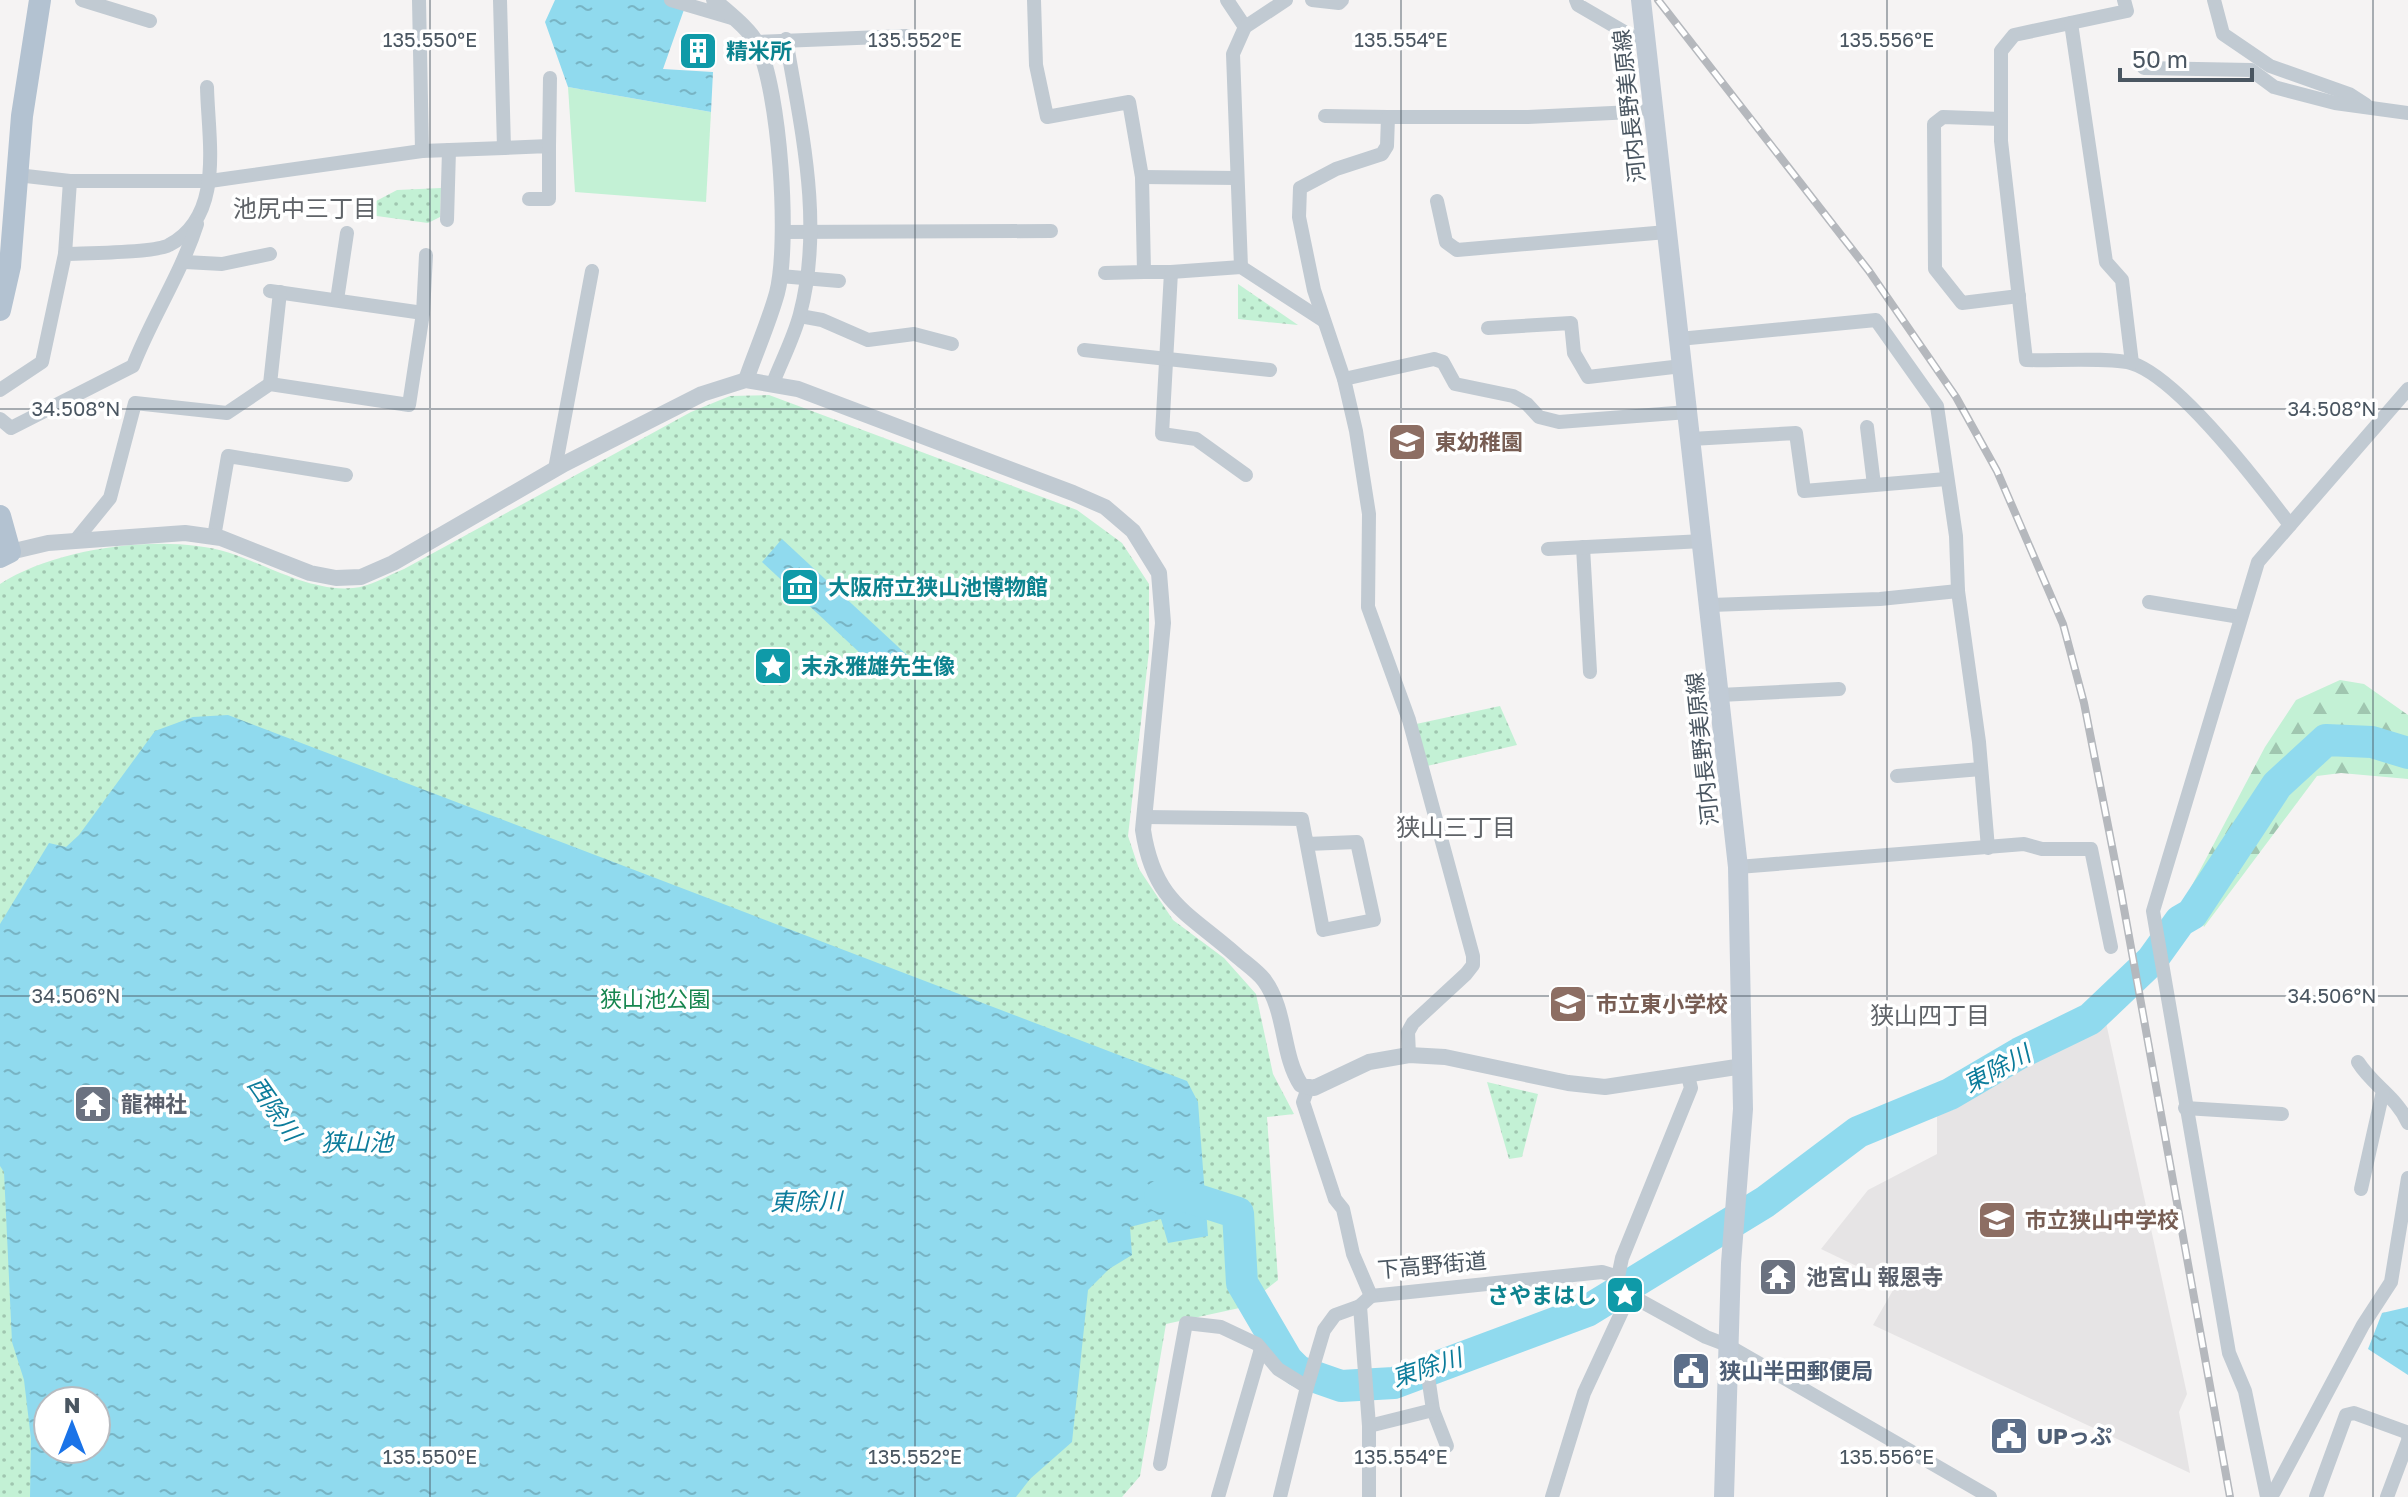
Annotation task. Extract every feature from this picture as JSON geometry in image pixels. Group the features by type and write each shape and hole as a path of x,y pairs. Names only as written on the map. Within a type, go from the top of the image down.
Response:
{"main road":[{"path":"0,310 10,266 17,175 40,0"},
{"name":"河内長野美原線","path":"1641,0 1738,867 1743,1066 1727,1345 1724,1497"},
{"path":"0,516 5,554"}],"street":[{"path":"82,0 150,21"},
{"path":"419,0 422,151"},
{"path":"500,0 504,148"},
{"path":"671,0 732,18"},
{"path":"714,0 757,42 777,138 782,232 780,276 746,380"},
{"path":"1034,0 1036,65 1047,117 1129,102 1142,177 1144,272"},
{"path":"1227,0 1245,27"},
{"path":"1241,267 1233,54 1245,27 1286,0"},
{"path":"1312,0 1339,3 1342,0"},
{"path":"1576,0 1578,5 1633,37 1645,37"},
{"path":"2124,0 2127,11 2014,35 2001,51 2001,119 2026,360 2132,363 2174,391 2241,459 2290,525"},
{"path":"2214,0 2223,34 2270,66 2349,94 2371,108"},
{"path":"2071,23 2106,262 2122,280 2132,363"},
{"path":"757,42 907,36"},
{"path":"773,383 800,316 811,231 804,150 786,39"},
{"path":"2144,68 2251,70 2274,87 2335,103 2408,113"},
{"path":"529,199 549,199 550,78"},
{"path":"0,419 11,428 133,366 156,311 185,262 210,181 207,87"},
{"path":"1325,116 1528,117 1654,111"},
{"path":"1388,117 1387,146 1382,154 1336,169 1300,188 1299,217 1324,321 1344,379 1369,514 1368,607 1409,720 1473,956 1473,965 1466,974 1413,1023 1408,1032 1409,1055"},
{"path":"2001,119 1943,117 1934,124 1935,269 1962,303 2019,296"},
{"path":"17,175 70,181 210,181 422,151 549,146"},
{"path":"447,220 449,150"},
{"path":"1142,177 1237,178"},
{"path":"0,390 42,362 65,254 70,181"},
{"path":"1437,201 1446,242 1457,250 1667,232"},
{"path":"65,254 168,247 197,223"},
{"path":"782,232 1051,231"},
{"path":"337,300 347,233"},
{"path":"185,262 222,264 270,254"},
{"path":"75,541 110,498 135,403 227,413 270,384 409,405 423,313 426,255"},
{"path":"1105,273 1241,267 1324,321"},
{"path":"555,469 592,271"},
{"path":"1171,272 1162,434 1196,439 1246,475"},
{"path":"780,276 839,281"},
{"path":"270,384 275,292 423,313"},
{"path":"800,316 822,320 868,340 914,334 952,344"},
{"path":"1679,339 1876,320 1937,406 1956,536 1958,591 1988,848"},
{"path":"1488,328 1571,323 1574,353 1588,377 1682,366"},
{"path":"1084,350 1270,370"},
{"path":"1344,379 1434,359 1443,362 1455,384 1513,396 1527,404 1539,417 1559,422 1688,412"},
{"path":"5,554 48,543 185,533 214,537 310,573 336,578 361,577 393,563 555,469 702,394 746,380 773,383 1073,493 1105,507 1133,531 1159,573 1163,623 1144,817 1147,855 1157,879 1190,921 1264,979 1279,1009 1295,1075 1308,1088 1369,1062 1409,1055 1445,1057 1568,1083 1605,1087 1743,1066"},
{"path":"2408,389 2258,562 2153,911 2162,983 2229,1353 2245,1391 2267,1497 2274,1492 2363,1325 2391,1282 2408,1178"},
{"path":"1867,427 1874,485"},
{"path":"1691,439 1796,433 1804,491 1946,479"},
{"path":"214,537 228,456 346,475"},
{"path":"1548,549 1703,541"},
{"path":"1583,547 1590,672"},
{"path":"1711,605 1880,599 1958,591"},
{"path":"2149,602 2240,617"},
{"path":"1720,695 1839,689"},
{"path":"1897,776 1981,769"},
{"path":"1144,817 1302,819 1323,930 1374,920 1357,842 1307,844"},
{"path":"1738,867 2024,844 2042,849 2091,849 2111,947"},
{"path":"2358,1062 2401,1106 2408,1123"},
{"path":"1552,1497 1584,1393 1625,1287 1691,1088 1688,1076"},
{"name":"下高野街道","path":"1308,1088 1303,1102 1335,1199 1343,1209 1366,1301 1602,1272 1625,1287"},
{"path":"2361,1189 2383,1091"},
{"path":"2185,1108 2282,1114"},
{"path":"1625,1287 1706,1337 1727,1345 1990,1497"},
{"path":"1280,1497 1324,1330 1335,1315 1366,1301 1369,1497"},
{"path":"1160,1464 1186,1323 1221,1327 1261,1349 1278,1369 1309,1379"},
{"path":"1218,1497 1261,1349"},
{"path":"1428,1376 1433,1410 1447,1446"},
{"path":"1369,1426 1433,1410"},
{"path":"2316,1497 2346,1415 2354,1413 2406,1432 2408,1438 2387,1497"}],"shaded area":[{"name":"市立狭山中学校","path":"2105,1018 2187,1394 2179,1412 2190,1473 1873,1325 1896,1285 1821,1249 1868,1190 1937,1154 1937,1113 1953,1110"}],"green space":[{"path":"568,87 711,112 706,202 575,192"},
{"path":"441,188 440,217 428,223 362,214 363,208 397,190"},
{"path":"1238,284 1298,325 1238,319"},
{"name":"狭山池公園","path":"769,395 1077,510 1122,543 1149,584 1149,651 1128,836 1139,869 1173,920 1224,958 1256,994 1273,1074 1294,1114 1267,1117 1278,1280 1244,1307 1166,1324 1140,1476 1122,1497 0,1497 0,584 24,571 81,553 112,547 175,544 230,553 322,586 359,587 404,569 691,412 730,396"},
{"path":"2340,680 2364,684 2408,715 2408,779 2341,773 2317,776 2204,927 2190,889 2265,747 2296,700"},
{"path":"1500,706 1517,745 1427,766 1416,724"},
{"path":"1487,1082 1538,1094 1522,1157 1509,1159"}],"water":[{"path":"555,0 669,0 686,4 663,69 713,72 711,112 568,87 545,22"},
{"path":"782,539 908,656 887,678 762,562"},
{"name":"狭山池","path":"228,715 1187,1081 1198,1102 1208,1236 1168,1243 1161,1219 1130,1227 1132,1255 1109,1269 1088,1290 1072,1442 1030,1479 1016,1497 30,1497 31,1439 24,1380 12,1342 4,1172 0,1166 0,924 49,843 66,847 79,835 155,731 193,717"},
{"path":"2408,1307 2408,1375 2368,1349 2382,1313"}],"waterway":[{"name":"東除川","path":"1160,1196 1185,1196 1238,1213 1242,1283 1287,1360 1298,1371 1341,1386 1394,1383 1587,1311 1765,1202 1858,1132 1950,1094 2020,1053 2090,1019 2152,960 2180,921 2192,914 2277,785 2326,740 2372,742 2408,753"}],"railway":[{"path":"1658,0 1869,271 1956,397 1997,471 2063,624 2084,703 2121,892 2230,1497"}],"place":[{"name":"精米所","path":"698,51"},
{"name":"東幼稚園","path":"1407,442"},
{"name":"大阪府立狭山池博物館","path":"800,587"},
{"name":"末永雅雄先生像","path":"773,666"},
{"name":"市立東小学校","path":"1568,1004"},
{"name":"龍神社","path":"93,1104"},
{"name":"市立狭山中学校","path":"1997,1220"},
{"name":"池宮山 報恩寺","path":"1778,1277"},
{"name":"さやまはし","path":"1625,1295"},
{"name":"狭山半田郵便局","path":"1691,1371"},
{"name":"UPっぷ","path":"2009,1436"}],"district":[{"name":"池尻中三丁目","path":"305,209"},
{"name":"狭山三丁目","path":"1456,828"},
{"name":"狭山四丁目","path":"1930,1016"}],"water label":[{"name":"西除川","path":"274,1109"}]}
